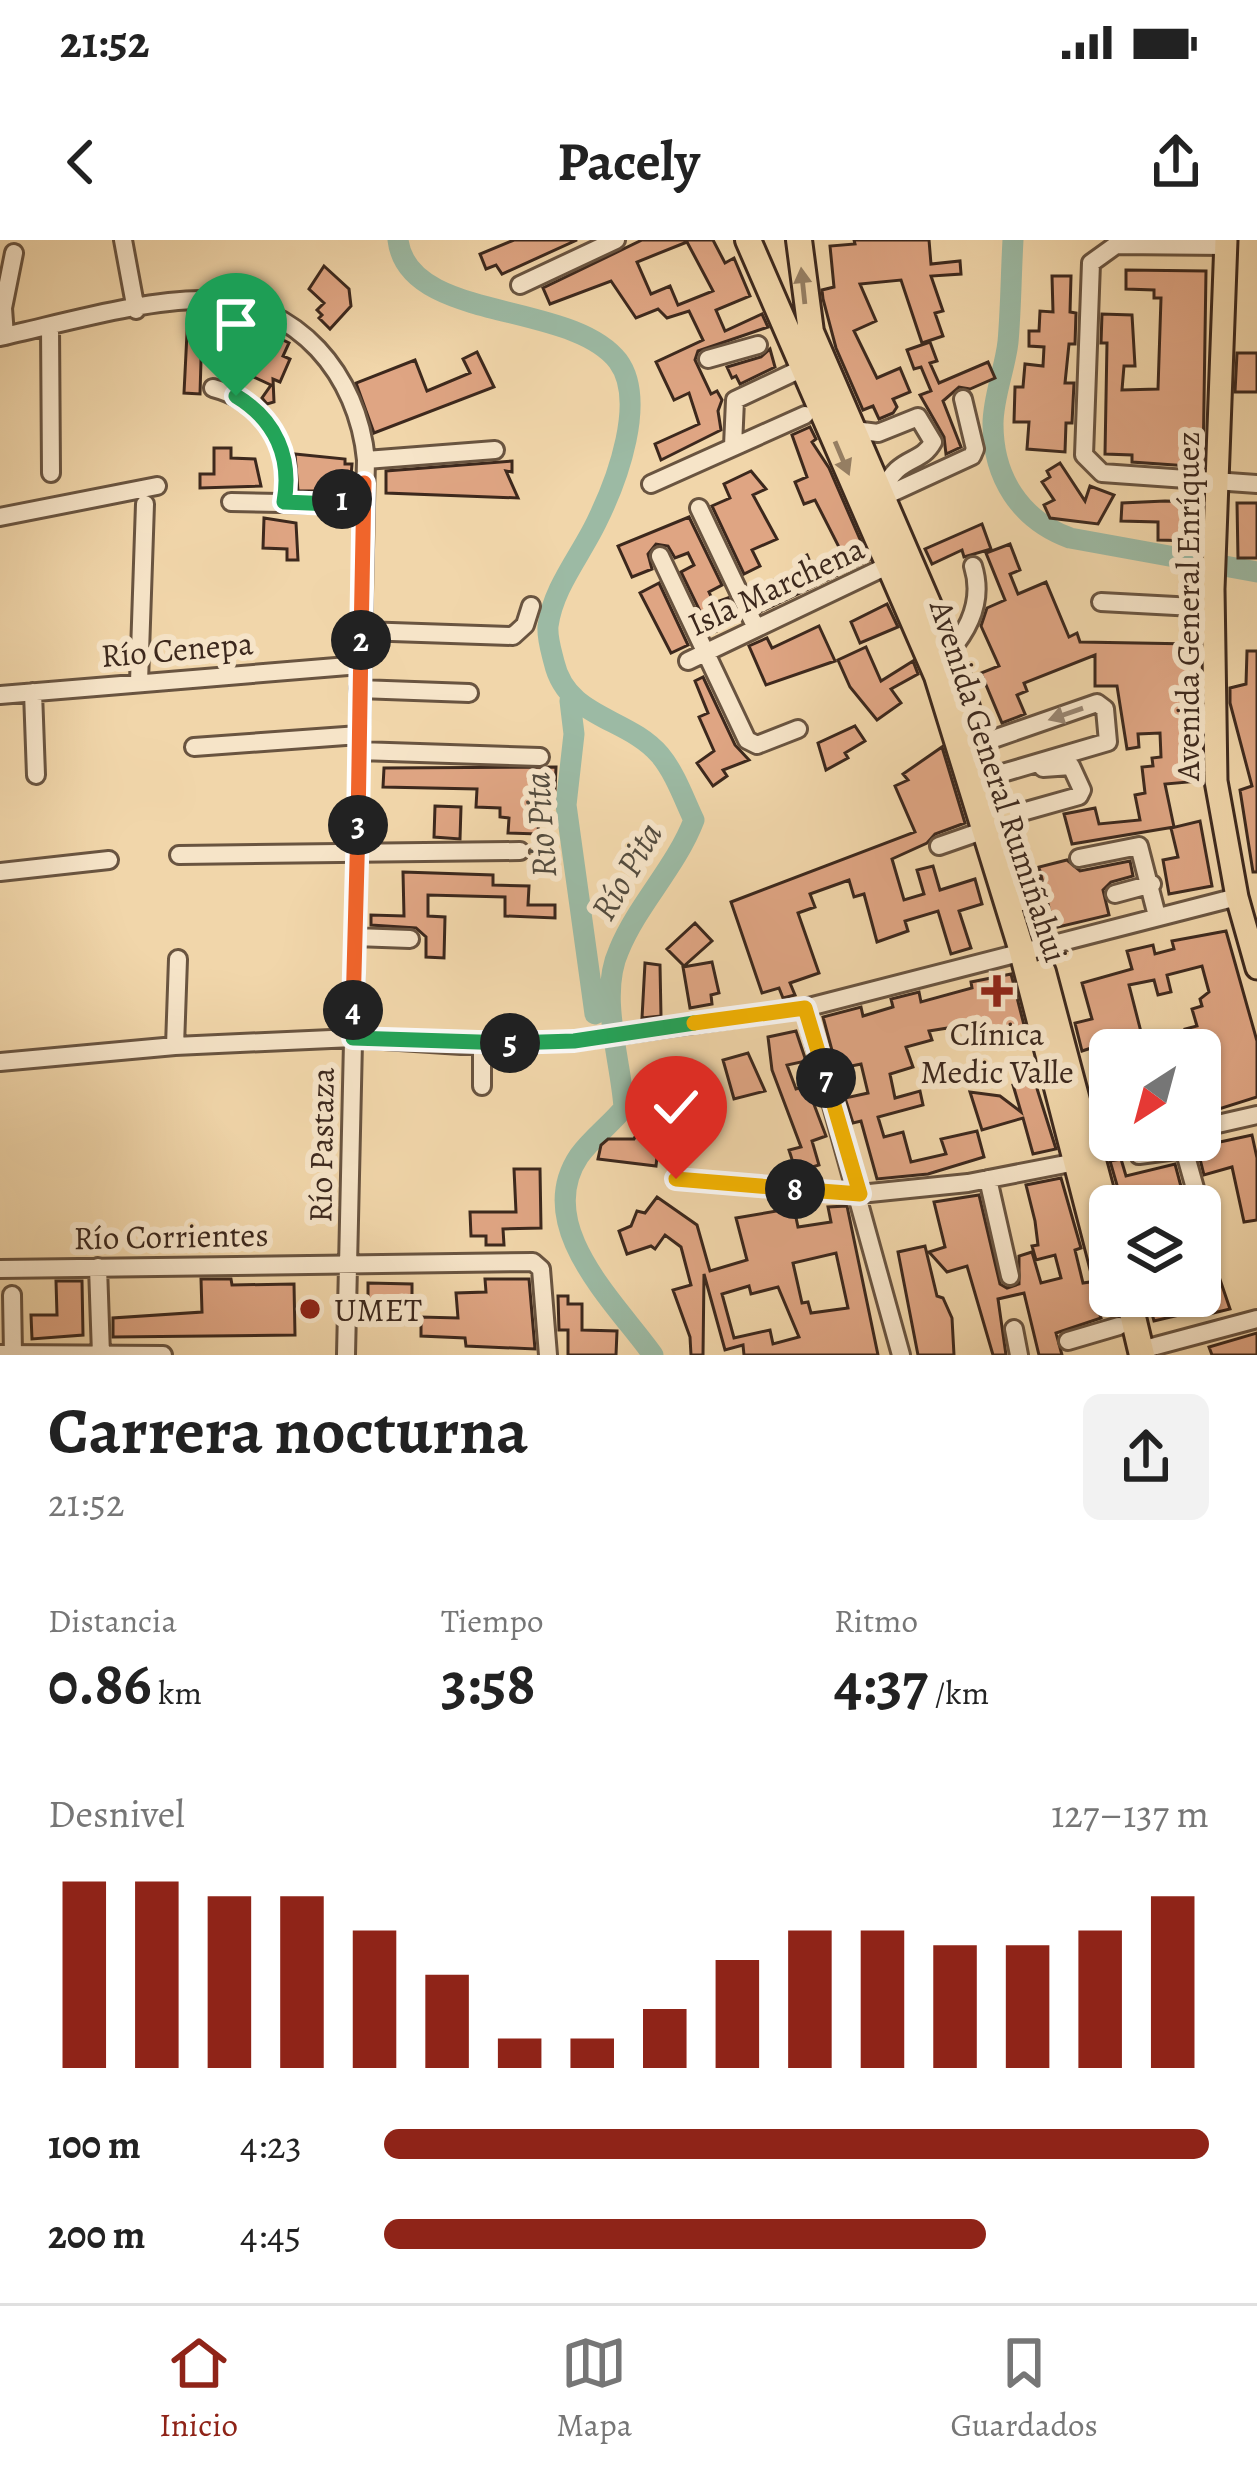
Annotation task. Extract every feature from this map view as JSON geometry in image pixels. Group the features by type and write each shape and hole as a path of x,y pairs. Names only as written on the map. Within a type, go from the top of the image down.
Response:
{"highway":[{"name":"Avenida General Rumiñahui","path":"748,240 760,269 770,337 803,368 937,676 993,824 1089,1185"},
{"name":"Avenida General Rumiñahui","path":"800,240 811,332 949,652 990,779 993,824"},
{"name":"Avenida General Rumiñahui","path":"1084,1157 1095,1185"},
{"name":"Avenida General Rumiñahui","path":"1116,1317 1136,1353"},
{"path":"1131,1317 1136,1353"}],"main road":[{"name":"Avenida General Enríquez","path":"1226,243 1213,598 1216,781 1237,896 1250,920 1257,968"}],"street":[{"path":"123,240 136,310"},
{"path":"520,285 616,240"},
{"path":"760,269 765,240"},
{"path":"1226,243 1116,245 1100,254 1088,273 1084,455 1102,473 1257,484"},
{"path":"3,336 2,308 14,253"},
{"name":"Río Pastaza","path":"3,336 182,302 232,302 256,308 300,332 327,357 358,411 366,460 346,1355"},
{"path":"50,326 51,473"},
{"path":"707,359 770,337"},
{"path":"733,446 735,400 803,368"},
{"path":"213,388 247,403 273,430 286,465 284,502"},
{"path":"882,496 972,456 975,449 963,399"},
{"path":"651,484 805,415"},
{"path":"854,430 878,433 918,418 933,442 929,450 894,468 882,496"},
{"path":"366,460 495,450"},
{"path":"231,502 333,504 364,483"},
{"path":"0,518 157,486"},
{"path":"139,682 145,504"},
{"path":"699,508 756,628"},
{"path":"660,556 749,742 757,745 798,729"},
{"name":"Isla Marchena","path":"688,661 890,565"},
{"path":"949,652 964,635 973,611 977,584 973,566"},
{"path":"1101,602 1213,598"},
{"path":"362,632 513,637 526,625 531,605"},
{"name":"Río Cenepa","path":"0,695 360,665"},
{"path":"359,689 470,693"},
{"path":"33,692 36,775"},
{"path":"979,744 1097,703 1105,709 1108,742 990,779"},
{"path":"194,747 359,743 540,758"},
{"path":"939,846 1079,796 1082,790 1071,766 990,779"},
{"path":"1079,858 1139,846 1157,916"},
{"path":"179,855 520,851"},
{"path":"0,872 109,860"},
{"path":"1115,894 1152,884"},
{"path":"0,1062 175,1046 353,1038 482,1044 574,1041 805,1008 1237,896"},
{"path":"355,938 410,939"},
{"path":"175,1046 178,959"},
{"path":"805,1008 901,1355"},
{"path":"482,1044 482,1085"},
{"path":"1221,1123 1257,1115"},
{"path":"676,1179 860,1194 988,1179 1089,1156"},
{"path":"988,1179 1010,1276"},
{"name":"Río Corrientes","path":"0,1269 538,1264 548,1355"},
{"path":"98,1267 101,1354"},
{"path":"12,1295 13,1354"},
{"path":"1136,1353 1257,1319"},
{"path":"1068,1341 1118,1326"},
{"path":"1014,1329 1019,1355"},
{"path":"0,1354 163,1355"}],"building":[{"path":"514,240 577,240 502,274 496,265 486,269 480,254"},
{"path":"642,240 713,240 725,263 734,258 750,296 716,310 725,331 762,314 768,327 698,351 695,360 711,394 717,391 722,400 718,411 721,430 661,460 655,444 699,424 689,393 674,400 656,362 703,340 689,311 667,318 658,309 636,318 611,281 550,304 543,288","holes":["687,242 713,291 678,305 670,286 651,294 637,262"]},
{"path":"854,240 929,240 931,264 960,261 961,274 931,276 943,311 935,313 943,336 922,343 901,280 860,284 876,321 854,331 877,378 900,368 910,392 893,399 897,407 893,413 879,419 873,406 863,410 836,348 823,299 822,290 834,287 830,246 855,244"},
{"path":"324,266 349,289 351,306 330,329 317,310 324,303 309,289"},
{"path":"1126,270 1206,271 1203,467 1132,462 1132,455 1105,454 1107,343 1101,343 1102,314 1132,315 1135,366 1124,366 1122,390 1158,389 1161,298 1154,298 1154,290 1126,289"},
{"path":"1052,276 1071,276 1070,312 1076,313 1075,344 1069,344 1065,383 1074,383 1065,452 1027,449 1029,422 1014,422 1015,387 1023,387 1025,364 1043,366 1044,347 1029,346 1029,331 1039,331 1040,311 1053,312"},
{"path":"188,313 236,317 289,343 283,356 290,359 280,382 273,379 274,402 267,404 262,398 271,385 221,362 201,360 200,394 184,393"},
{"path":"930,342 937,361 930,363 939,383 988,362 995,378 970,389 959,387 943,401 961,447 946,454 944,437 920,395 931,391 907,350"},
{"path":"770,349 775,367 740,384 736,376 732,378 727,367 761,357"},
{"path":"477,352 494,387 374,433 356,383 415,360 427,391 470,373 463,359"},
{"path":"1237,353 1257,353 1257,392 1235,392"},
{"path":"810,427 816,439 812,442 829,468 869,560 762,611 751,589 802,569 798,559 807,555 811,564 840,549 815,500 804,504 795,482 807,477 792,435"},
{"path":"214,448 231,448 231,458 255,459 261,486 200,488 200,474 214,474"},
{"path":"295,454 345,459 345,464 352,464 351,476 324,491 298,491"},
{"path":"512,461 512,472 506,471 518,498 386,493 386,471"},
{"path":"1060,463 1085,501 1090,486 1114,495 1098,524 1050,518 1044,505 1054,500 1042,482 1050,477 1047,471"},
{"path":"751,471 766,489 753,495 777,539 752,550 760,566 744,574 712,506 730,498 724,484"},
{"path":"1199,502 1195,541 1158,540 1158,522 1121,521 1122,503"},
{"path":"1237,503 1257,503 1257,558 1238,558"},
{"path":"689,517 722,585 709,592 714,603 728,598 738,620 711,634 681,572 694,565 688,553 675,558 668,546 656,544 648,554 652,569 632,577 618,546"},
{"path":"264,518 296,523 298,560 287,560 287,549 263,548"},
{"path":"982,524 991,549 964,557 962,550 932,564 925,549"},
{"path":"1010,544 1020,570 1010,574 1018,594 1046,582 1069,637 1077,633 1080,642 1193,644 1188,691 1196,691 1200,781 1165,784 1174,827 1072,844 1064,814 1095,808 1099,824 1140,820 1135,795 1145,793 1142,767 1153,766 1152,758 1161,757 1160,733 1138,734 1139,747 1127,749 1117,686 1095,686 1095,655 1024,683 1027,691 1017,695 1025,714 1002,723 981,673 999,666 981,626 987,608 1005,600 986,553"},
{"path":"659,583 688,645 671,653 640,593"},
{"path":"887,604 898,627 860,643 851,622"},
{"path":"819,626 835,661 766,685 749,646 767,638 772,648"},
{"path":"866,647 881,681 913,661 918,674 891,689 901,703 877,720 850,687 838,660"},
{"path":"1247,651 1257,651 1257,872 1253,872 1240,790 1252,786 1230,703 1230,688 1246,684"},
{"path":"703,677 735,745 749,760 723,770 727,776 713,786 697,763 714,751 699,717 708,713 695,681"},
{"path":"855,726 865,741 826,770 818,743"},
{"path":"942,747 965,823 892,859 904,900 924,894 917,870 933,866 940,890 975,879 982,904 959,911 971,948 951,954 938,911 905,921 908,931 877,942 864,894 854,897 849,880 810,894 815,907 798,913 819,973 790,983 795,995 783,998 779,988 762,993 731,902 915,832 895,786 908,780 903,774"},
{"path":"556,767 555,790 540,790 538,834 508,833 509,818 500,817 500,808 476,807 477,789 383,787 384,768"},
{"path":"435,806 461,807 460,839 434,837"},
{"path":"1200,821 1212,886 1169,894 1163,860 1178,857 1171,828"},
{"path":"1067,860 1080,871 1130,861 1133,876 1111,882 1103,890 1109,915 1054,928 1039,867"},
{"path":"403,872 493,875 493,885 529,886 528,905 555,905 555,918 505,916 505,897 428,895 428,916 445,917 444,958 426,957 426,937 416,928 371,925 371,915 404,916"},
{"path":"695,923 712,941 684,966 667,949"},
{"path":"1226,931 1257,1041 1257,1097 1221,1108 1221,1029 1185,1029 1197,1026 1192,1009 1202,1006 1200,999 1209,992 1202,966 1167,975 1171,992 1158,995 1154,980 1129,985 1140,1029 1089,1029 1089,1049 1082,1051 1075,1023 1092,1019 1082,983 1132,969 1127,951 1153,945 1155,954 1174,949 1172,941"},
{"path":"712,962 719,993 711,995 712,1004 690,1008 683,967"},
{"path":"645,963 660,965 661,1016 642,1018"},
{"path":"1011,974 1025,1029 983,1038 979,1023 929,1031 932,1040 906,1047 913,1067 890,1074 895,1098 920,1091 923,1105 878,1117 884,1137 903,1132 911,1162 946,1154 941,1139 977,1131 984,1157 928,1174 877,1179 861,1121 853,1123 845,1098 868,1093 861,1064 837,1069 823,1017 861,1007 863,1016 893,1007 891,999 919,992 921,1002 972,988 971,982"},
{"path":"796,1031 806,1061 787,1065 796,1089 807,1086 826,1136 812,1141 819,1165 796,1172 789,1150 801,1147 772,1070 768,1037"},
{"path":"748,1053 765,1091 734,1099 723,1060"},
{"path":"1034,1079 1056,1149 1033,1154 1023,1118 982,1130 970,1092 1000,1096 1021,1112 1013,1085"},
{"path":"636,1135 659,1139 656,1166 598,1159 608,1139 634,1139"},
{"path":"1252,1135 1257,1158 1257,1220 1244,1222 1232,1167 1204,1175 1200,1161 1221,1161 1221,1142"},
{"path":"1110,1161 1122,1161 1126,1176 1175,1164 1181,1185 1117,1185"},
{"path":"514,1169 540,1169 541,1228 503,1229 504,1245 486,1245 486,1236 471,1236 470,1212 516,1212"},
{"path":"1061,1178 1081,1248 1075,1250 1083,1283 1089,1282 1089,1317 1101,1318 1056,1333 1062,1355 1039,1355 1024,1293 998,1299 1006,1355 993,1355 967,1266 947,1272 929,1252 945,1247 934,1202 979,1195 1000,1284 1007,1288 1019,1284 1019,1256 1032,1252 1041,1283 1061,1278 1055,1255 1036,1260 1032,1246 1038,1245 1035,1221 1026,1185"},
{"path":"657,1197 697,1225 710,1271 747,1260 736,1218 794,1208 798,1227 831,1222 828,1207 847,1206 878,1355 744,1355 743,1345 725,1350 704,1274 703,1355 691,1355 690,1337 673,1290 691,1285 681,1247 665,1235 655,1249 651,1246 627,1254 619,1231 631,1226 637,1211 645,1213","holes":["836,1253 848,1308 811,1313 808,1302 802,1303 793,1263","749,1286 751,1294 778,1287 799,1337 773,1344 770,1330 734,1338 722,1294"]},
{"path":"925,1246 937,1296 943,1298 952,1318 954,1355 918,1355 898,1252"},
{"path":"201,1279 231,1279 232,1285 294,1284 295,1335 113,1337 113,1318 202,1312"},
{"path":"485,1279 529,1279 535,1349 466,1346 465,1338 421,1336 421,1317 458,1318 456,1293 486,1292"},
{"path":"56,1281 82,1281 83,1335 32,1339 31,1315 57,1315"},
{"path":"368,1283 412,1284 412,1324 368,1324"},
{"path":"1221,1283 1230,1309 1221,1311"},
{"path":"558,1296 568,1296 568,1304 582,1304 582,1330 617,1331 616,1355 568,1355 568,1330 559,1330"},
{"path":"1257,1333 1257,1355 1212,1355 1209,1347"}],"waterway":[{"name":"Río Pita","path":"398,240 408,267 430,285 595,342 618,361 626,377 629,418 620,462 598,519 556,598 548,630 561,681 585,706 632,732 660,755 694,820 627,933 613,968 611,1007 624,1108 579,1156 567,1183 566,1209 584,1262 653,1355"},
{"path":"1013,240 1008,342 993,424 998,462 1013,494 1037,520 1070,538 1257,572"},
{"name":"Rio Pita","path":"570,701 574,734 566,805 595,1014"}],"place":[{"name":"Clínica Medic Valle","path":"997,991"},
{"name":"UMET","path":"310,1309"}],"route":[{"path":"236,396 257,410 279,441 286,465 284,502 333,504 364,483 353,1038 461,1045 574,1041 805,1008 860,1194 676,1179"}]}
